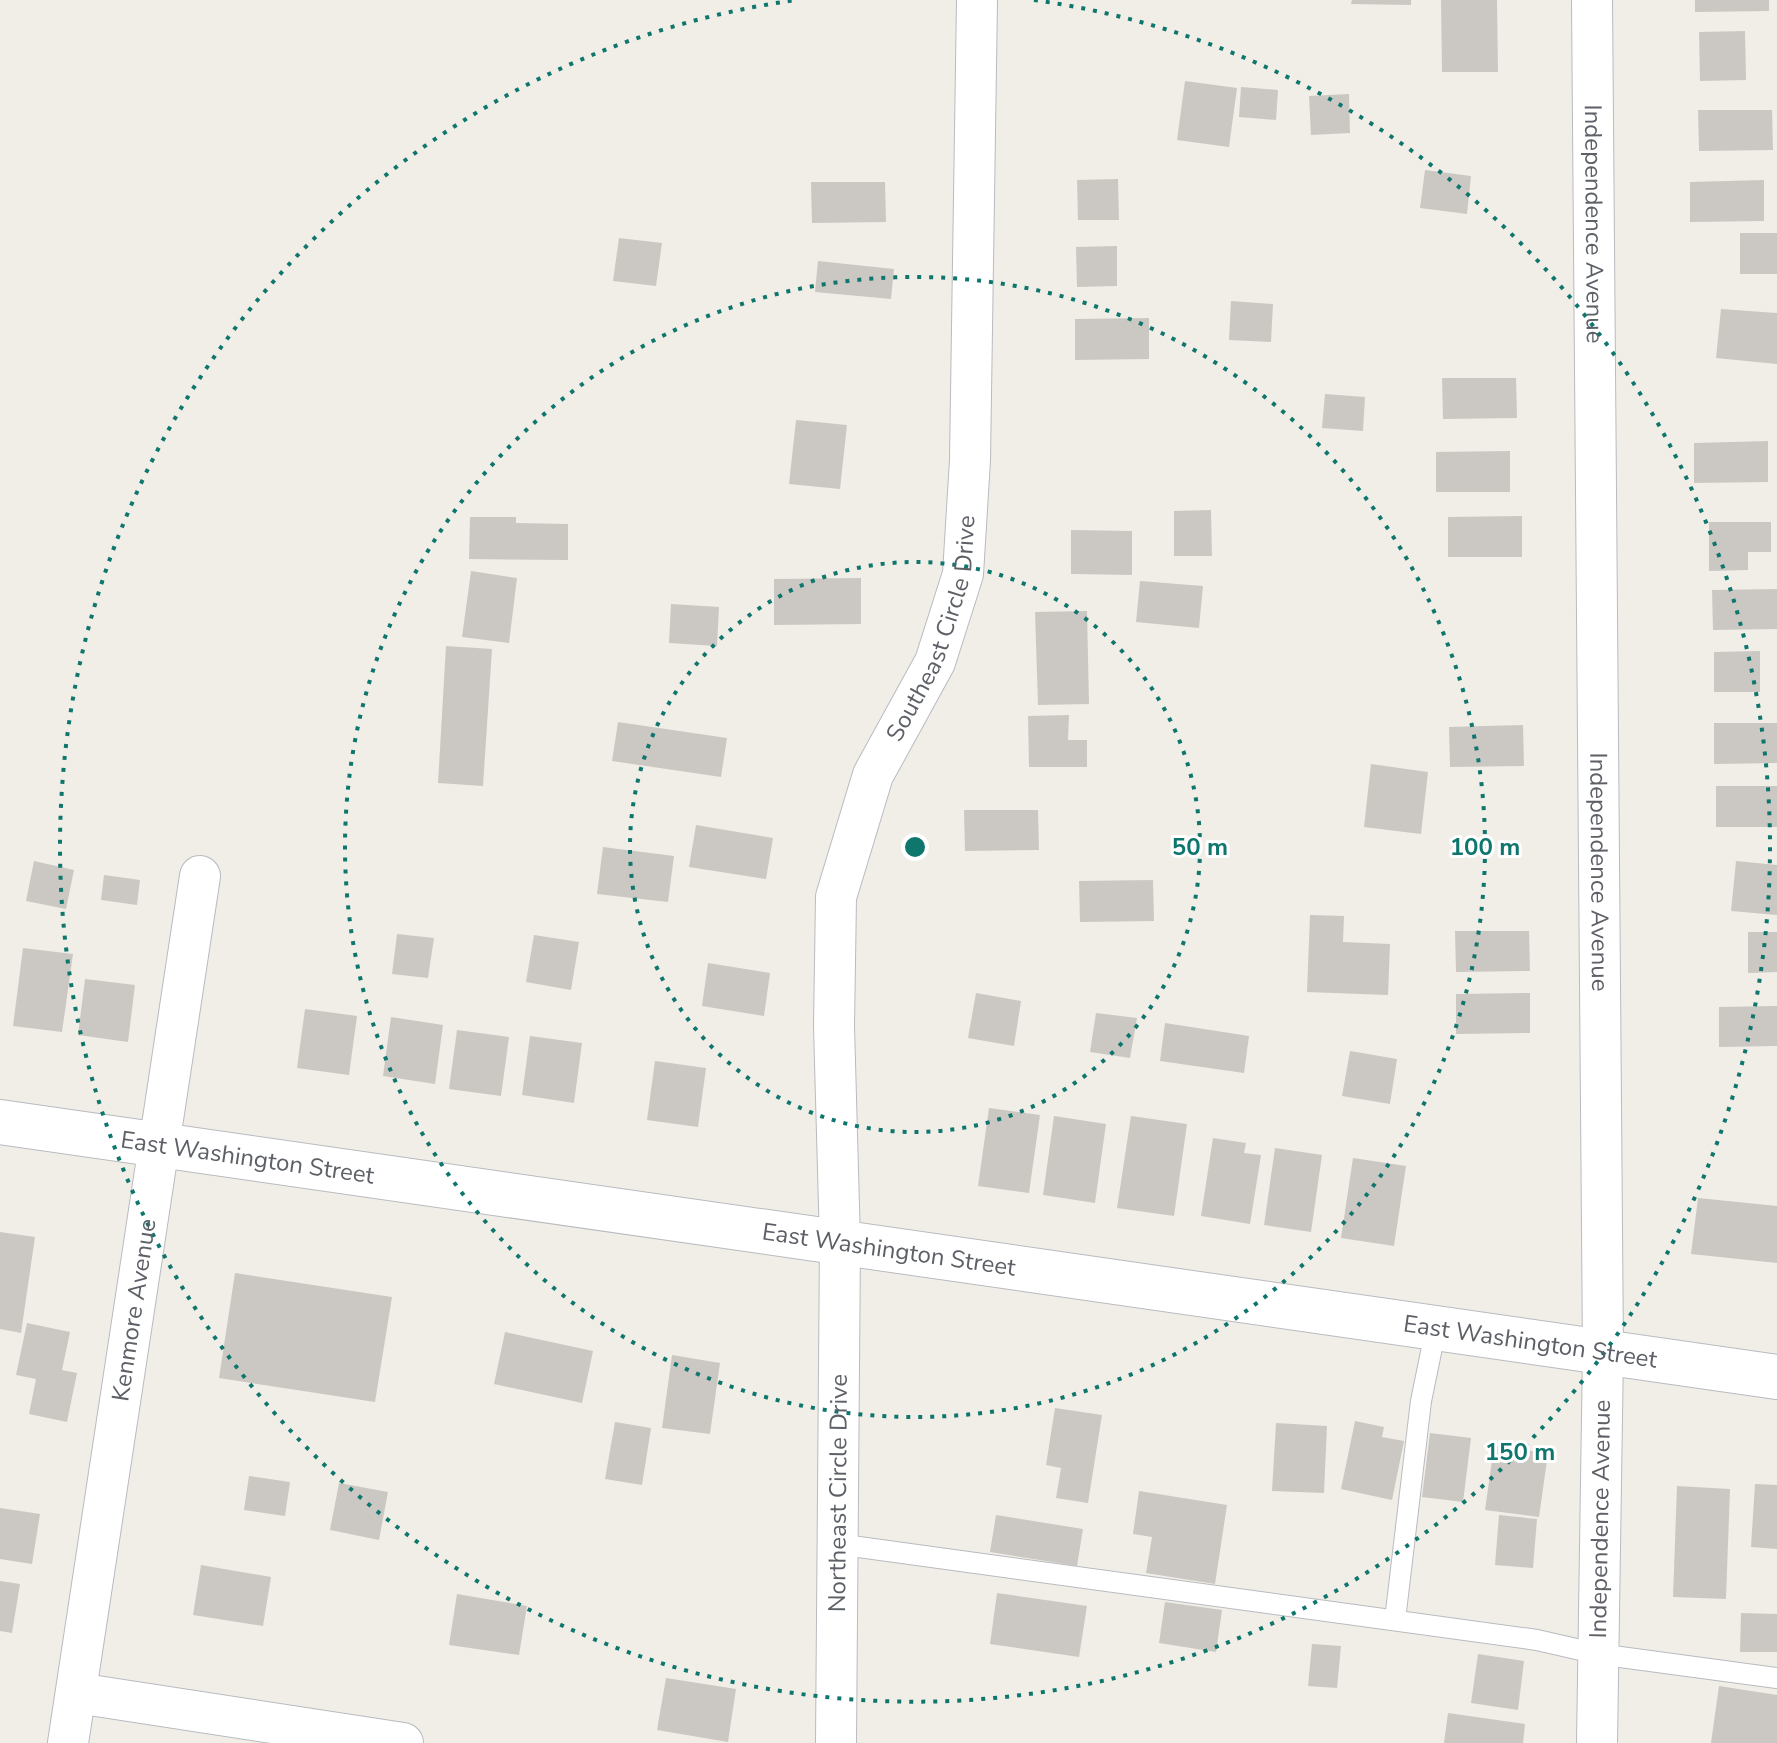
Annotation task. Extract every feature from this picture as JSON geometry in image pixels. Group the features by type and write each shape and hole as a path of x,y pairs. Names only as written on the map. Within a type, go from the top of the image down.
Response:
{"street":[{"name":"Southeast Circle Drive","path":"840,1242 834,1026 836,897 873,775 935,662 963,574 970,460 977,0"},
{"name":"Independence Avenue","path":"1592,0 1603,1352 1597,1743"},
{"name":"Kenmore Avenue","path":"68,1743 200,876"},
{"name":"East Washington Street","path":"0,1122 1777,1377"},
{"name":"Northeast Circle Drive","path":"836,1743 840,1242"},
{"path":"77,1693 403,1743"}],"lane":[{"path":"1395,1620 1421,1401 1436,1328"},
{"path":"837,1544 1537,1640 1598,1654 1777,1678"}],"building":[{"path":"1352,0 1411,0 1411,5 1351,4"},
{"path":"1441,0 1497,0 1498,72 1442,72"},
{"path":"1695,0 1769,0 1769,11 1695,12"},
{"path":"1745,31 1746,80 1700,81 1699,32"},
{"path":"1185,81 1237,88 1229,147 1177,140"},
{"path":"1241,87 1278,90 1276,120 1239,117"},
{"path":"1349,94 1350,133 1311,135 1309,96"},
{"path":"1698,110 1772,110 1773,150 1699,151"},
{"path":"1425,170 1471,176 1467,214 1420,208"},
{"path":"1118,179 1119,220 1078,220 1077,180"},
{"path":"1764,180 1764,221 1690,222 1690,182"},
{"path":"811,182 885,182 886,222 812,223"},
{"path":"1740,233 1777,233 1777,274 1740,274"},
{"path":"619,238 662,243 656,286 613,281"},
{"path":"1117,246 1117,286 1077,287 1076,247"},
{"path":"818,261 894,269 891,299 815,292"},
{"path":"1231,301 1273,304 1271,342 1229,340"},
{"path":"1721,309 1777,313 1777,364 1716,358"},
{"path":"1149,318 1149,359 1075,360 1075,319"},
{"path":"1442,378 1516,378 1517,418 1443,419"},
{"path":"1325,394 1365,397 1363,431 1322,428"},
{"path":"796,420 847,425 840,489 789,484"},
{"path":"1768,441 1768,482 1694,483 1694,443"},
{"path":"1510,451 1510,492 1436,492 1436,452"},
{"path":"1211,510 1212,556 1174,556 1174,511"},
{"path":"1522,516 1522,557 1448,557 1448,517"},
{"path":"470,517 516,517 516,523 568,524 568,560 469,559"},
{"path":"1709,522 1771,522 1771,552 1748,552 1748,570 1709,571"},
{"path":"1071,530 1132,531 1132,575 1071,574"},
{"path":"471,571 517,578 509,643 462,637"},
{"path":"861,578 861,624 774,625 774,579"},
{"path":"1140,581 1203,586 1199,628 1136,622"},
{"path":"1777,589 1777,629 1713,630 1712,590"},
{"path":"671,604 719,607 717,646 669,643"},
{"path":"1087,611 1089,704 1038,705 1035,612"},
{"path":"446,646 492,649 483,786 438,783"},
{"path":"1760,651 1760,692 1714,692 1714,652"},
{"path":"1069,715 1068,740 1087,740 1087,767 1029,767 1028,716"},
{"path":"618,722 727,738 721,777 612,761"},
{"path":"1714,723 1777,723 1777,763 1714,764"},
{"path":"1523,725 1524,766 1450,767 1449,727"},
{"path":"1371,764 1428,772 1421,834 1364,827"},
{"path":"1716,786 1777,786 1777,827 1716,827"},
{"path":"964,810 1038,810 1039,850 965,851"},
{"path":"696,825 773,838 766,879 689,867"},
{"path":"603,847 674,856 668,902 597,894"},
{"path":"34,861 74,870 66,909 26,901"},
{"path":"1736,861 1777,865 1777,915 1731,911"},
{"path":"104,875 140,880 137,905 101,900"},
{"path":"1153,880 1154,921 1080,922 1079,881"},
{"path":"1310,915 1344,916 1343,942 1390,944 1388,995 1307,992"},
{"path":"1455,931 1529,931 1530,971 1456,972"},
{"path":"1748,932 1777,932 1777,972 1748,973"},
{"path":"397,934 434,938 428,978 392,974"},
{"path":"534,935 579,942 571,990 526,982"},
{"path":"23,948 73,954 62,1032 13,1026"},
{"path":"708,963 770,973 764,1016 702,1006"},
{"path":"85,979 135,985 128,1042 78,1035"},
{"path":"976,993 1021,1001 1014,1046 968,1038"},
{"path":"1530,993 1530,1033 1456,1034 1456,994"},
{"path":"1777,1006 1777,1046 1719,1047 1719,1007"},
{"path":"305,1009 357,1016 349,1075 297,1068"},
{"path":"1096,1013 1137,1018 1130,1058 1090,1052"},
{"path":"391,1017 443,1025 435,1084 383,1076"},
{"path":"1165,1023 1249,1036 1244,1073 1160,1061"},
{"path":"457,1030 509,1037 501,1096 449,1089"},
{"path":"530,1036 582,1043 574,1103 522,1095"},
{"path":"1350,1051 1397,1059 1390,1104 1342,1096"},
{"path":"655,1061 706,1068 698,1127 647,1120"},
{"path":"989,1108 1040,1115 1029,1193 978,1186"},
{"path":"1054,1116 1106,1124 1095,1203 1043,1195"},
{"path":"1131,1116 1187,1124 1174,1216 1117,1208"},
{"path":"1213,1138 1246,1143 1244,1153 1261,1155 1250,1224 1201,1216"},
{"path":"1275,1148 1322,1155 1311,1232 1264,1225"},
{"path":"1353,1158 1406,1166 1394,1246 1341,1238"},
{"path":"1698,1198 1777,1206 1777,1263 1691,1254"},
{"path":"0,1232 35,1237 21,1333 0,1329"},
{"path":"235,1273 392,1297 375,1402 219,1378"},
{"path":"27,1323 70,1332 62,1370 77,1373 67,1422 29,1414 36,1379 16,1375"},
{"path":"505,1332 593,1351 582,1403 494,1384"},
{"path":"672,1355 720,1363 710,1434 662,1428"},
{"path":"1055,1408 1102,1415 1088,1503 1056,1498 1061,1468 1046,1465"},
{"path":"1355,1421 1384,1427 1382,1437 1404,1441 1392,1500 1341,1489"},
{"path":"615,1422 651,1428 642,1485 605,1479"},
{"path":"1276,1423 1327,1426 1324,1493 1272,1491"},
{"path":"1430,1433 1471,1438 1463,1502 1422,1497"},
{"path":"1494,1446 1548,1453 1539,1517 1485,1510"},
{"path":"249,1476 290,1482 285,1516 244,1510"},
{"path":"339,1483 388,1492 379,1540 330,1530"},
{"path":"1755,1484 1777,1485 1777,1549 1751,1547"},
{"path":"1677,1486 1730,1489 1726,1599 1673,1597"},
{"path":"1139,1491 1227,1505 1215,1584 1146,1573 1152,1537 1133,1534"},
{"path":"0,1508 40,1514 32,1564 0,1559"},
{"path":"996,1515 1083,1529 1077,1566 990,1552"},
{"path":"1499,1515 1537,1519 1533,1568 1495,1565"},
{"path":"201,1565 271,1577 263,1626 193,1615"},
{"path":"0,1581 20,1584 12,1633 0,1631"},
{"path":"997,1593 1087,1606 1079,1657 990,1644"},
{"path":"457,1594 527,1606 519,1655 449,1645"},
{"path":"1165,1602 1222,1610 1216,1652 1159,1643"},
{"path":"1741,1613 1777,1614 1777,1652 1740,1652"},
{"path":"1312,1644 1341,1646 1337,1688 1308,1686"},
{"path":"1478,1654 1524,1661 1518,1710 1471,1703"},
{"path":"666,1678 736,1689 728,1742 657,1730"},
{"path":"1719,1686 1777,1695 1777,1743 1711,1743"},
{"path":"1448,1713 1525,1724 1523,1743 1444,1743"}]}
